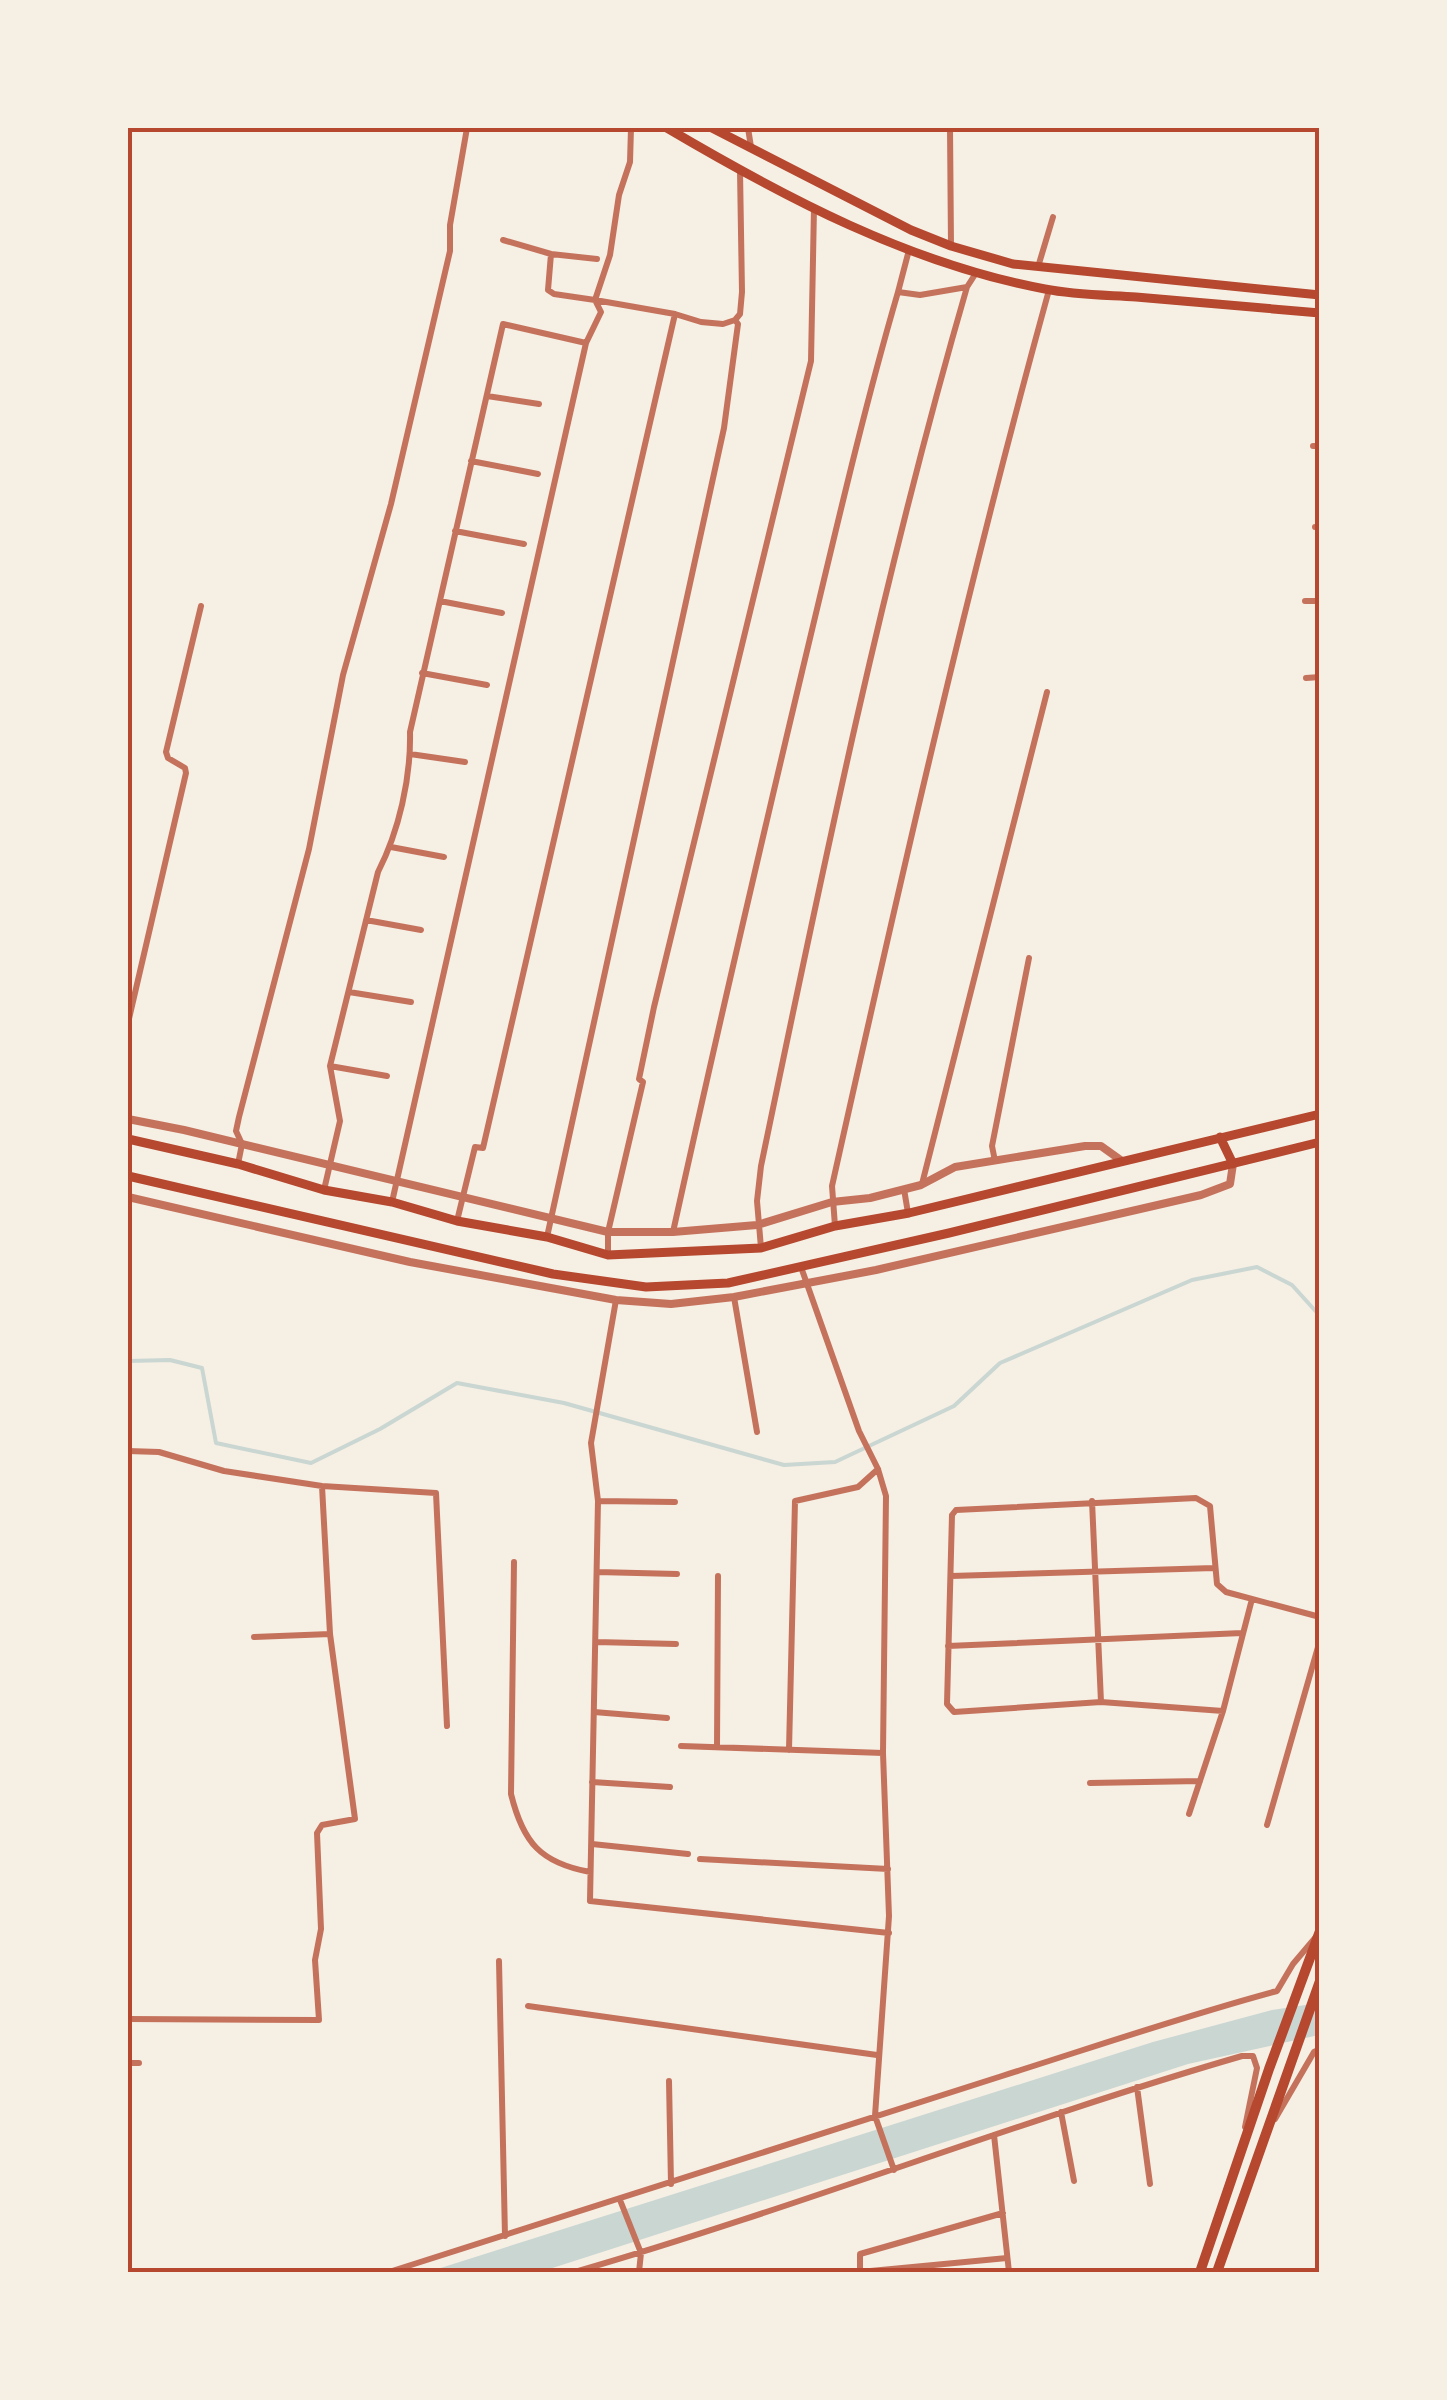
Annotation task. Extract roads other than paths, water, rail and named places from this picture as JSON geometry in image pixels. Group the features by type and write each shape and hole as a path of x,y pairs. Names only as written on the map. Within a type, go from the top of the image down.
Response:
{"main road":[{"path":"667,128 814,208 976,273 1049,290 1320,313"},
{"path":"712,128 864,208 951,246 1038,268 1320,295"},
{"path":"128,1140 238,1164 324,1190 392,1202 457,1221 547,1237 608,1254 761,1248 835,1226 908,1213 1320,1114"},
{"path":"1220,1137 1233,1164"},
{"path":"128,1176 553,1274 646,1287 728,1283 1320,1142"},
{"path":"1200,2272 1319,1932"},
{"path":"1217,2272 1320,1981"}],"street":[{"path":"238,1164 242,1144 236,1131 239,1117 309,849 343,675 391,504 450,251 450,225 467,128"},
{"path":"594,300 610,256 619,194 630,162 631,128"},
{"path":"748,128 751,147"},
{"path":"950,128 951,246"},
{"path":"551,254 548,290 554,294 701,322 723,324 734,320 740,314 742,292 740,171"},
{"path":"608,1254 608,1232 643,1082 639,1079 654,1006 811,361 814,208"},
{"path":"1038,268 1053,216"},
{"path":"503,240 551,254 597,259"},
{"path":"673,1232 800,678 875,372 910,248"},
{"path":"761,1248 756,1224 761,1166 826,852 929,418 967,287 976,273"},
{"path":"898,292 920,295 967,287"},
{"path":"835,1226 832,1186 911,834 1006,445 1049,290"},
{"path":"392,1202 586,343 601,312 594,300"},
{"path":"457,1221 475,1147 484,1148 675,314"},
{"path":"547,1237 724,428 738,324 734,320"},
{"path":"324,1190 340,1121 330,1066 378,872 392,847 422,673 504,324 586,343"},
{"path":"487,396 539,404"},
{"path":"471,461 538,474"},
{"path":"456,532 524,544"},
{"path":"439,601 502,613"},
{"path":"1306,601 1320,601"},
{"path":"128,1023 186,772 166,752 200,606"},
{"path":"422,673 487,685"},
{"path":"1306,678 1320,677"},
{"path":"921,1185 1047,692"},
{"path":"410,754 465,762"},
{"path":"392,847 444,857"},
{"path":"366,920 422,930"},
{"path":"994,1161 992,1146 1028,958"},
{"path":"348,992 411,1002"},
{"path":"330,1066 387,1076"},
{"path":"128,1119 608,1232 673,1232 756,1224 832,1202 921,1185 955,1167 1085,1146 1101,1146 1122,1161"},
{"path":"128,1197 410,1262 616,1300 671,1304 734,1297 876,1270 1200,1195 1230,1184 1233,1164"},
{"path":"904,1189 908,1213"},
{"path":"801,1267 886,1496 883,1753 888,1934 875,2116 894,2170"},
{"path":"551,1288 553,1274"},
{"path":"734,1297 758,1432"},
{"path":"616,1300 591,1443 598,1501 590,1901 888,1934"},
{"path":"128,1451 168,1453 208,1468 322,1486 436,1494 447,1726"},
{"path":"789,1750 796,1501 858,1487 878,1469"},
{"path":"128,2019 319,2020 315,1960 321,1929 316,1837 322,1825 355,1820 330,1634 322,1486"},
{"path":"1222,1711 1101,1702 954,1712 946,1704 952,1514 956,1510 1092,1501 1196,1498 1210,1506 1217,1584 1226,1592 1320,1617"},
{"path":"598,1501 675,1502"},
{"path":"1092,1501 1101,1702"},
{"path":"514,1562 514,1807 528,1838 544,1856 568,1868 590,1872"},
{"path":"950,1576 1214,1568"},
{"path":"597,1572 677,1574"},
{"path":"717,1747 718,1576"},
{"path":"1189,1814 1252,1599"},
{"path":"948,1646 1242,1632"},
{"path":"254,1637 330,1634"},
{"path":"1267,1825 1320,1640"},
{"path":"596,1642 676,1644"},
{"path":"594,1712 667,1718"},
{"path":"681,1746 883,1753"},
{"path":"1090,1783 1200,1781"},
{"path":"592,1782 670,1787"},
{"path":"592,1844 688,1854"},
{"path":"700,1859 888,1869"},
{"path":"389,2272 1189,2014 1277,1992 1292,1964 1319,1932"},
{"path":"499,1961 504,2236"},
{"path":"528,2006 877,2054"},
{"path":"1265,2136 1314,2052 1320,2049"},
{"path":"575,2272 894,2170 1137,2086 1253,2056 1257,2068 1236,2168"},
{"path":"128,2064 140,2063"},
{"path":"669,2081 670,2184"},
{"path":"1137,2086 1150,2184"},
{"path":"1061,2112 1074,2181"},
{"path":"994,2135 1009,2272"},
{"path":"620,2200 641,2253 640,2272"},
{"path":"1003,2213 860,2254 860,2272 1008,2258"}],"waterway":[{"path":"128,1361 170,1360 202,1368 216,1443 311,1463 380,1429 457,1383 564,1403 784,1465 835,1462 954,1406 1000,1363 1192,1280 1257,1267 1292,1285 1320,1316"}]}
